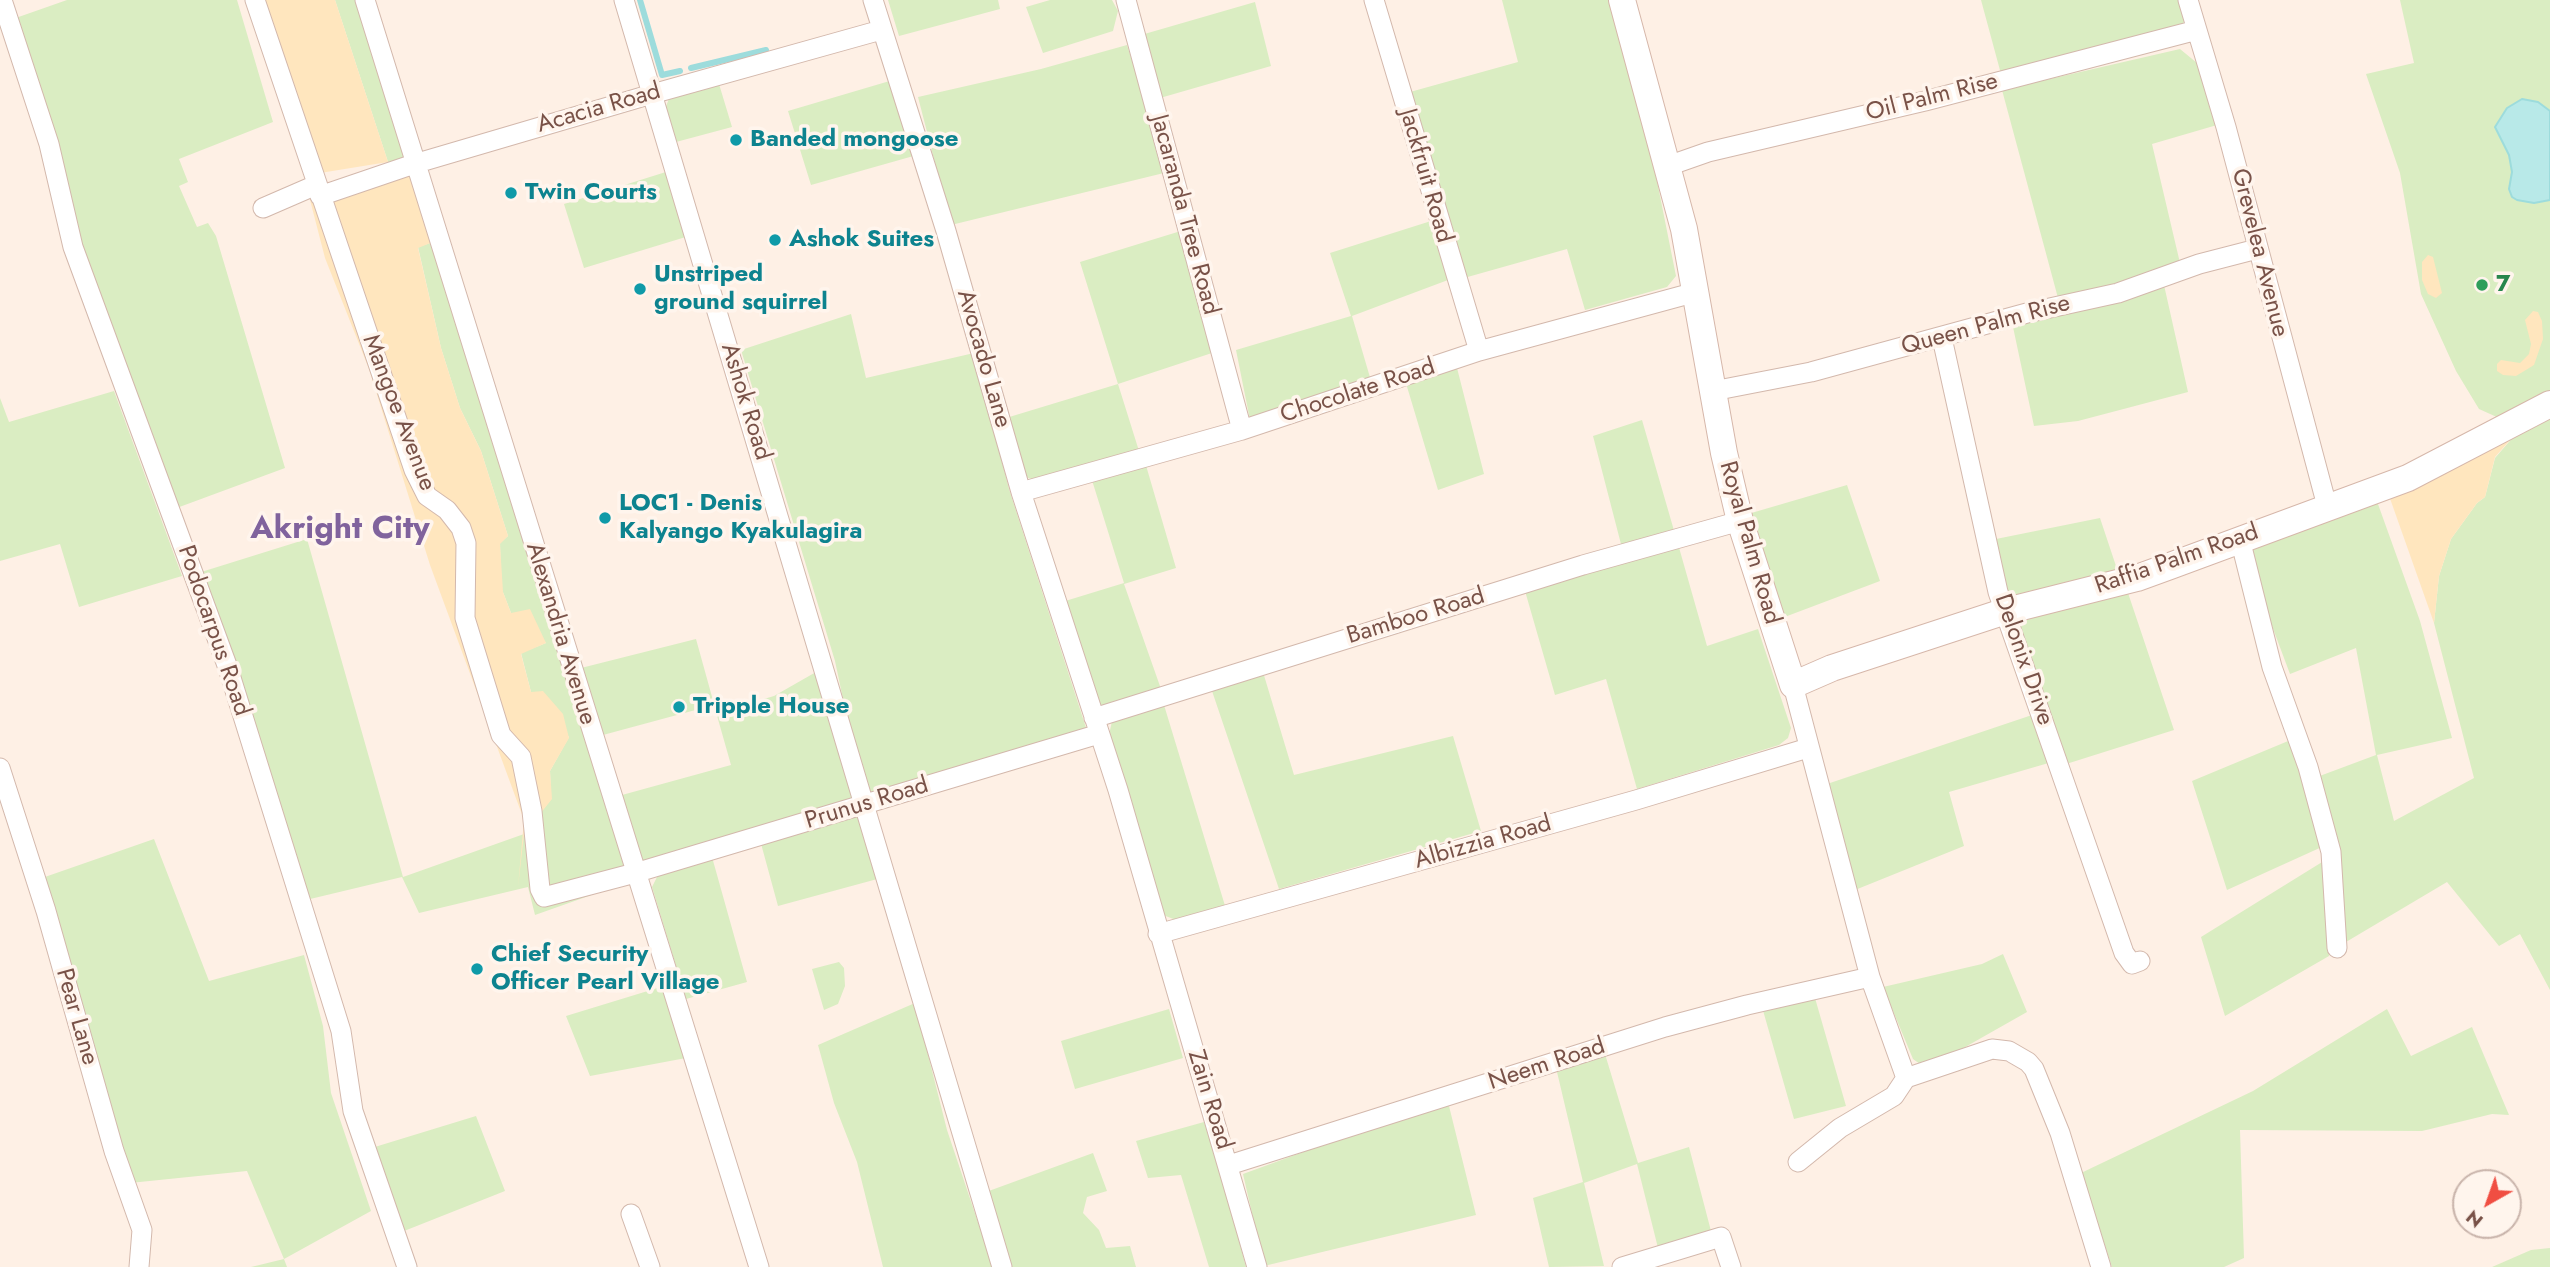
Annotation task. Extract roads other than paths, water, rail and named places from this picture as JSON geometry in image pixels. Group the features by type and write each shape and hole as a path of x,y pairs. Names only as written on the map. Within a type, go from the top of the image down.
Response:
{"street":[{"name":"Podocarpus Road","path":"2,0 49,144 73,247 228,668 341,1031 353,1111 407,1267"},
{"name":"Mangoe Avenue","path":"255,0 422,488 461,528 466,543 465,618 501,735 521,757 532,811 540,889 544,897"},
{"name":"Alexandria Avenue","path":"365,0 760,1267"},
{"name":"Ashok Road","path":"624,0 1002,1267"},
{"name":"Avocado Lane","path":"873,0 946,231 1021,492 1096,726"},
{"name":"Jacaranda Tree Road","path":"1126,0 1242,430"},
{"name":"Jackfruit Road","path":"1374,0 1479,351"},
{"name":"Royal Palm Road","path":"1622,0 1684,229 1740,521 1793,685 1870,977 1906,1078"},
{"name":"Grevelea Avenue","path":"2188,0 2226,127 2328,506"},
{"name":"Acacia Road","path":"263,208 881,30"},
{"name":"Oil Palm Rise","path":"1668,166 1708,152 1925,101 2197,30"},
{"name":"Queen Palm Rise","path":"1713,391 1811,372 2027,313 2118,293 2199,264 2257,248"},
{"name":"Chocolate Road","path":"1021,492 1242,430 1479,351 1696,292"},
{"name":"Delonix Drive","path":"1942,338 1998,592 2124,953 2132,964 2140,961"},
{"name":"Raffia Palm Road","path":"1793,685 1844,664 2006,611 2137,578 2408,478 2550,404"},
{"name":"Bamboo Road","path":"1096,726 1583,565 1740,521"},
{"path":"2240,539 2272,667 2308,766 2331,852 2337,948"},
{"name":"Prunus Road","path":"544,897 635,873 866,804 1096,726"},
{"name":"Zain Road","path":"1096,726 1257,1267"},
{"name":"Albizzia Road","path":"1158,934 1623,804 1808,748"},
{"name":"Pear Lane","path":"0,768 46,911 114,1151 142,1230 139,1267"},
{"name":"Neem Road","path":"1228,1165 1665,1027 1747,1004 1870,977"},
{"path":"1798,1162 1840,1128 1893,1097 1906,1078 1992,1049 2009,1051 2028,1062 2034,1069 2060,1133 2101,1267"},
{"path":"631,1214 650,1267"},
{"path":"1622,1267 1721,1237 1731,1267"}],"water":[{"path":"2522,99 2538,102 2550,111 2550,200 2534,203 2517,200 2512,197 2509,189 2512,172 2509,155 2495,127 2507,108"}],"waterway":[{"path":"640,0 662,75 680,71"},
{"path":"691,68 766,50"}],"place":[{"name":"Banded mongoose","path":"736,140"},
{"name":"Twin Courts","path":"511,193"},
{"name":"Ashok Suites","path":"775,240"},
{"name":"7","path":"2482,285"},
{"name":"Unstriped ground squirrel","path":"640,289"},
{"name":"LOC1 - Denis Kalyango Kyakulagira","path":"605,518"},
{"name":"Tripple House","path":"679,707"},
{"name":"Chief Security Officer Pearl Village","path":"477,969"}],"district":[{"name":"Akright City","path":"340,530"}]}
